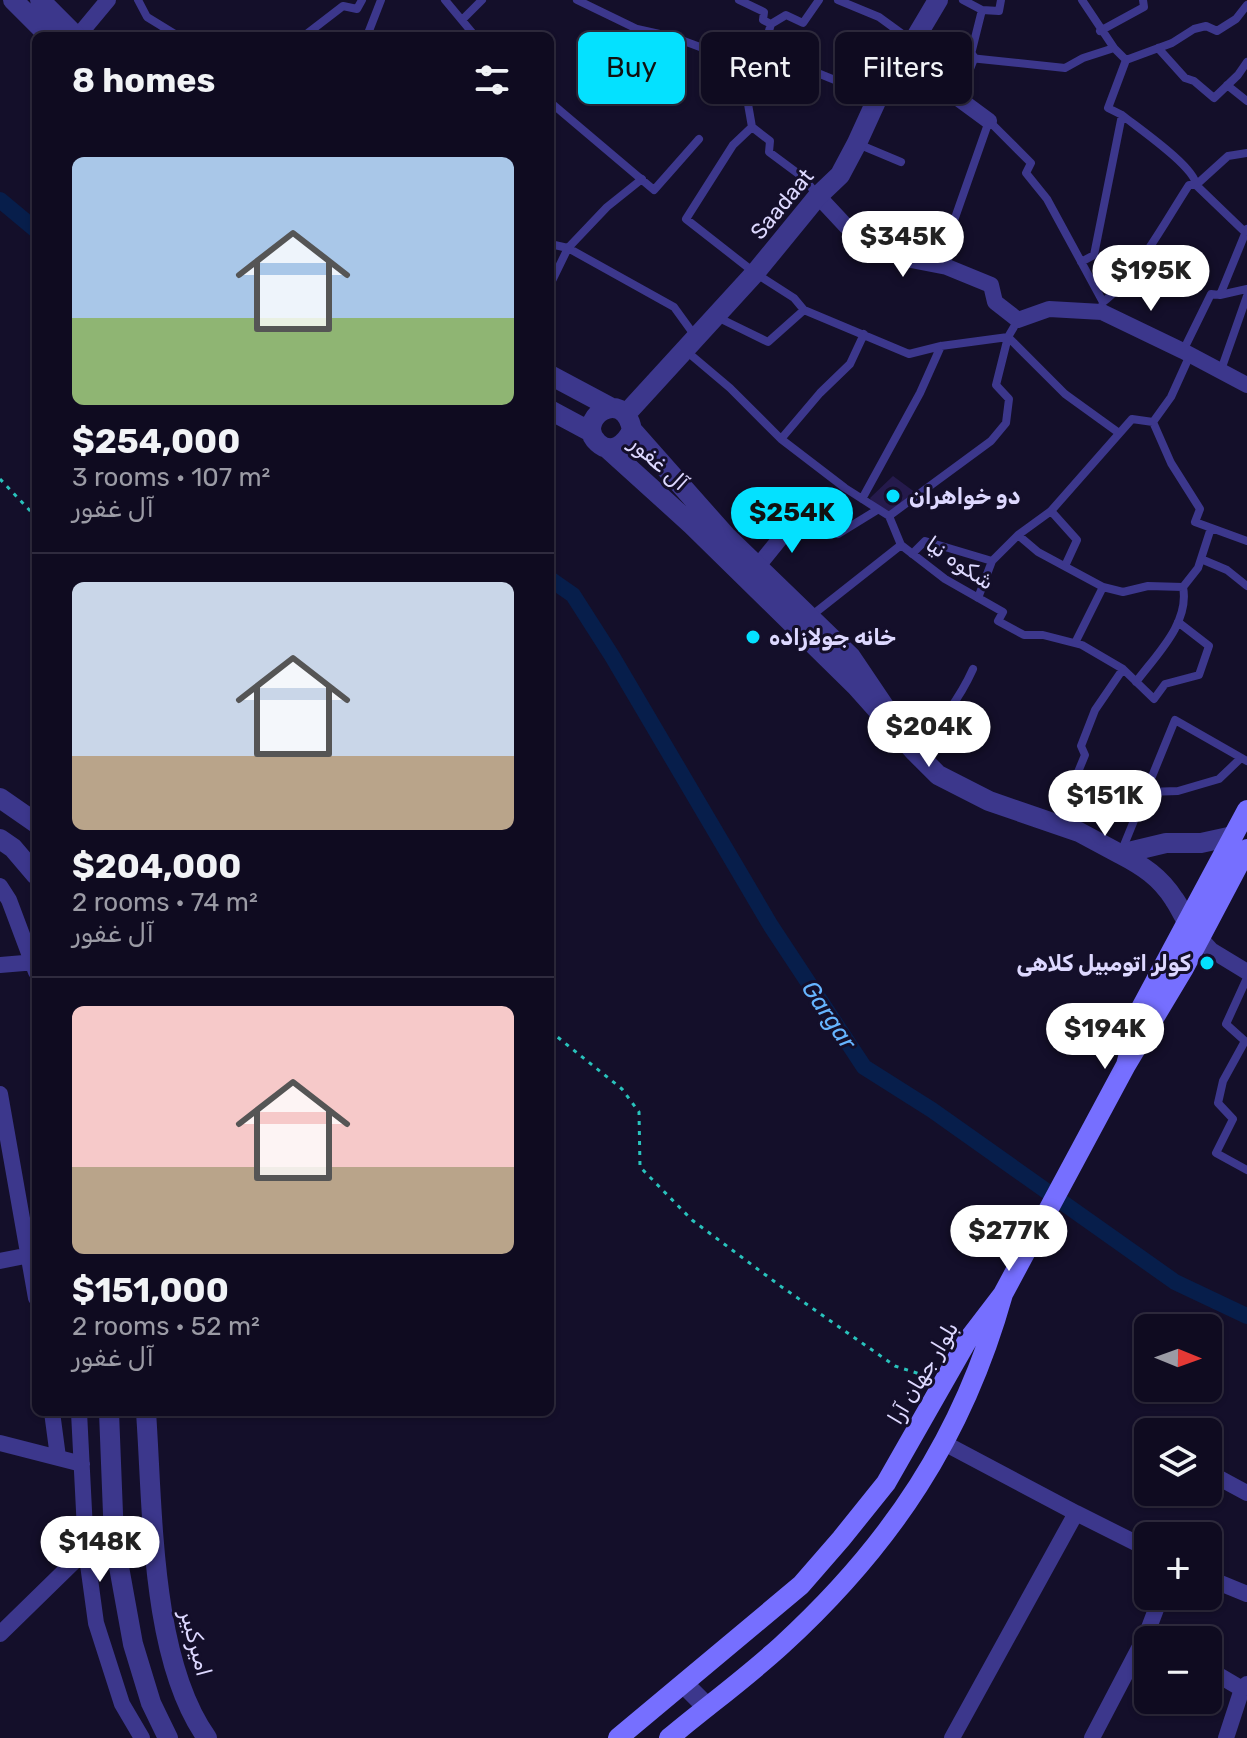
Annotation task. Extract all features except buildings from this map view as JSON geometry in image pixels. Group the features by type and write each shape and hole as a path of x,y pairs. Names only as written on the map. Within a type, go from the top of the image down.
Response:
{"main road":[{"path":"1003,1294 1126,1065 1141,1008 1193,931 1240,842 1247,810"},
{"name":"بلوار جهان آرا","path":"618,1738 801,1585 841,1539 886,1483 967,1341 1003,1294"},
{"name":"بلوار جهان آرا","path":"669,1738 780,1647 826,1603 869,1555 913,1497 944,1443 987,1351 1003,1294"}],"street":[{"path":"13,0 45,32"},
{"path":"40,0 73,32"},
{"path":"80,32 108,0"},
{"name":"Saadaat","path":"920,32 938,0"},
{"name":"Saadaat","path":"623,417 840,175 875,104"},
{"path":"966,104 989,121"},
{"path":"818,196 846,226 911,260 947,267 991,285 995,302 1018,320 1049,309 1102,307 1247,385"},
{"path":"554,377 623,417 628,441 618,448 607,448 597,442 591,432 554,412"},
{"path":"591,432 592,421 599,411 623,417"},
{"name":"آل غفور","path":"623,417 726,536 851,657 915,752"},
{"name":"آل غفور","path":"607,448 692,525 856,686 938,775 989,801 1079,832 1153,872 1175,899 1193,931"},
{"path":"758,566 796,519"},
{"path":"0,798 32,820"},
{"path":"0,839 13,848 32,870"},
{"path":"1120,854 1166,843 1240,842"},
{"path":"3,895 32,960"},
{"path":"1193,931 1211,950 1247,975"},
{"path":"0,965 32,965"},
{"path":"0,1094 32,1269"},
{"path":"0,1261 30,1255"},
{"path":"53,1416 58,1457"},
{"path":"79,1416 86,1544 96,1623 122,1704 142,1738"},
{"path":"109,1416 114,1539 133,1644 151,1703 168,1738"},
{"name":"امیرکبیر","path":"146,1416 157,1579 167,1639 181,1685 207,1738"},
{"path":"0,1443 82,1464"},
{"path":"944,1443 1134,1542"},
{"path":"1222,1480 1247,1493"},
{"path":"952,1738 1076,1513"},
{"path":"0,1634 86,1544 114,1539"},
{"path":"1222,1584 1247,1594"},
{"path":"1092,1738 1134,1668"},
{"path":"1222,1676 1244,1687 1226,1738"},
{"path":"684,1684 707,1707"}],"lane":[{"path":"138,0 147,17 171,32"},
{"path":"309,32 343,6 357,9 362,0"},
{"path":"369,32 381,0"},
{"path":"445,0 472,32"},
{"path":"462,20 482,0"},
{"path":"577,0 637,29 701,47"},
{"path":"739,0 752,2 764,12 763,20 771,24"},
{"path":"769,32 771,24 786,15 803,23 819,0"},
{"path":"838,0 879,17 894,32"},
{"path":"963,0 982,10 999,11 1001,0"},
{"path":"1082,0 1100,31 1126,60"},
{"path":"1100,31 1144,7 1143,0"},
{"path":"1196,185 1196,179 1185,166 1122,115 1108,108 1126,60 1172,43 1194,29 1206,26 1217,31 1236,19 1247,5"},
{"path":"972,50 982,10"},
{"path":"972,58 1065,68 1083,58 1114,48"},
{"path":"1158,48 1185,78 1194,81 1214,98 1247,62"},
{"path":"1227,85 1247,101"},
{"path":"748,104 752,127 770,141 769,152 804,178 818,196"},
{"path":"554,105 654,190 699,139"},
{"path":"1081,262 1094,255 1100,234 1122,115"},
{"path":"947,267 950,232 989,121 1031,163 1026,173 1047,199 1102,307 1130,273 1189,185 1196,185 1246,230 1220,295"},
{"path":"752,127 733,145 686,219 755,273 794,298 804,310 909,354 941,346 1008,337"},
{"path":"857,143 901,162"},
{"path":"1196,185 1228,156 1247,153"},
{"path":"554,277 568,248 607,207 642,179"},
{"path":"554,245 568,248 674,307 690,343 781,439 889,516 991,441 1006,423 1009,399 996,385 1008,337 1018,320"},
{"path":"1153,422 1171,397 1211,294 1247,289"},
{"path":"1220,371 1247,296"},
{"path":"715,316 768,342 804,310"},
{"path":"781,439 820,393 850,364 864,334"},
{"path":"1008,337 1065,394 1119,433"},
{"path":"862,499 902,428 941,346"},
{"path":"978,598 992,561 1018,535 1051,511 1132,419 1153,422"},
{"path":"1153,422 1171,463 1200,509 1195,522 1247,541"},
{"path":"838,534 877,510"},
{"path":"1051,511 1077,540 1065,566"},
{"name":"شکوه نیا","path":"889,516 901,545 945,579 1003,612 998,621 1024,635 1043,635 1075,643 1123,669 1136,682"},
{"path":"1178,622 1209,646 1199,675 1165,684 1154,699 1136,682 1178,622 1186,602 1183,587 1198,568 1211,528"},
{"path":"1018,535 1038,552 1103,587 1123,592 1148,586 1183,587"},
{"path":"912,554 925,541 992,561"},
{"path":"810,617 901,545"},
{"path":"1201,559 1227,570 1247,586"},
{"path":"1075,643 1103,587"},
{"path":"915,752 940,724 973,669"},
{"path":"1057,824 1085,755 1081,746 1095,710 1123,669"},
{"path":"1120,854 1175,720 1244,759 1219,779 1178,791 1147,792"},
{"path":"1247,975 1226,1024 1245,1041 1223,1081 1218,1103 1233,1119 1216,1153 1247,1170"}],"path":[{"path":"0,479 32,513"},
{"path":"554,1034 622,1089 631,1100 639,1112 640,1167 692,1220 895,1366 944,1381"}],"waterway":[{"name":"Gargar","path":"0,200 32,227"},
{"name":"Gargar","path":"554,582 573,595 612,656 771,926 864,1067 932,1110 1175,1282 1247,1316"}],"place":[{"name":"دو خواهران","path":"893,496"},
{"name":"خانه جولازاده","path":"753,637"},
{"name":"کولر اتومبیل کلاهی","path":"1207,963"}]}
